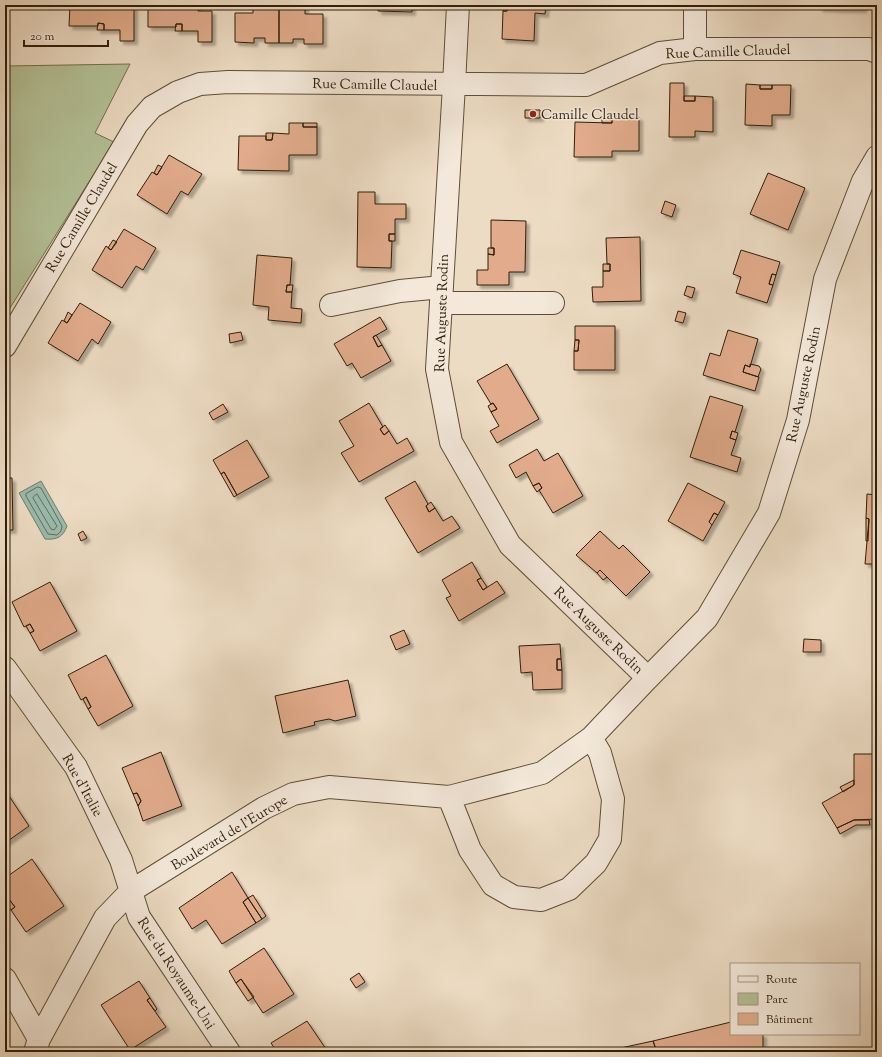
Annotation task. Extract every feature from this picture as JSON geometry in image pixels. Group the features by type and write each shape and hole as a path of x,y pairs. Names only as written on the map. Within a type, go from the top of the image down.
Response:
{"street":[{"name":"Rue Auguste Rodin","path":"458,5 437,369 451,442 510,545 648,678 707,618 769,513 798,420 825,278 863,182 877,157"},
{"path":"695,5 695,49"},
{"name":"Rue Camille Claudel","path":"5,346 137,124 152,107 178,92 200,84 228,82 586,85 660,53 695,49 869,49 877,52"},
{"path":"331,304 400,291 554,303"},
{"name":"Rue d'Italie","path":"5,668 76,767 121,860 132,891"},
{"name":"Boulevard de l'Europe","path":"37,1045 105,918 132,891 264,808 293,794 330,788 449,797 542,773 591,738 648,678"},
{"path":"449,797 470,850 493,886 514,897 541,900 562,892 569,889 596,863 610,840 612,799 600,753 591,738"},
{"name":"Rue du Royaume-Uni","path":"132,891 139,917 229,1052"},
{"path":"5,980 37,1045"}],"green space":[{"path":"130,64 95,133 114,142 5,316 5,66"}],"water":[{"path":"41,481 67,526 64,533 53,539 45,539 19,493"}],"building":[{"path":"70,5 134,5 134,41 120,41 120,30 104,30 104,24 98,23 98,26 69,26"},
{"path":"148,5 198,5 198,11 212,11 212,42 198,42 198,31 182,31 182,24 176,24 176,27 148,27"},
{"path":"253,5 279,5 279,43 265,43 265,38 254,38 254,43 235,42 235,13 253,13"},
{"path":"279,5 305,5 305,14 323,14 323,44 304,44 304,39 293,39 293,43 279,43"},
{"path":"378,5 412,5 412,12 378,11"},
{"path":"503,5 508,5 507,11 503,11"},
{"path":"508,5 546,5 545,14 535,13 534,41 502,39 503,11 507,11"},
{"path":"819,5 838,5 838,9 819,8"},
{"path":"838,5 849,5 849,9 838,9"},
{"path":"849,5 864,5 863,9 849,9"},
{"path":"98,23 104,24 104,30 97,30"},
{"path":"176,24 182,24 182,31 175,31"},
{"path":"670,83 684,83 684,101 695,101 695,96 713,97 713,132 695,131 695,137 669,137"},
{"path":"746,84 760,85 760,89 772,89 772,85 791,85 790,115 772,115 772,126 745,125"},
{"path":"760,85 772,85 772,89 760,89"},
{"path":"684,96 695,96 695,101 684,101"},
{"name":"Camille Claudel","path":"525,110 540,110 540,118 525,118"},
{"path":"612,117 639,117 639,151 612,151 612,157 574,157 575,122 612,123"},
{"path":"602,119 612,119 612,123 602,123"},
{"path":"289,123 303,123 303,127 317,127 317,155 289,155 289,171 238,170 239,136 266,136 266,140 272,140 273,133 289,134"},
{"path":"303,123 317,123 317,127 303,127"},
{"path":"266,133 273,133 272,140 266,140"},
{"path":"169,155 202,174 188,195 181,191 167,214 137,195 152,172 157,175"},
{"path":"158,165 162,167 157,175 154,173"},
{"path":"768,173 805,188 788,230 750,214"},
{"path":"358,192 375,192 375,204 406,204 406,219 395,219 395,234 389,234 389,241 392,241 391,268 357,267"},
{"path":"665,201 676,205 672,217 661,213"},
{"path":"491,220 526,221 525,272 509,272 509,285 477,285 477,270 488,270 488,254 494,255 494,248 491,248"},
{"path":"124,229 156,248 143,270 136,266 122,288 92,270 106,246 111,250"},
{"path":"389,234 395,234 395,241 389,241"},
{"path":"640,237 641,301 593,302 592,287 603,287 603,271 610,271 610,264 607,264 606,238"},
{"path":"113,240 117,242 111,250 108,248"},
{"path":"488,248 494,248 494,255 488,254"},
{"path":"741,250 780,262 776,275 772,274 769,284 773,285 767,303 736,293 741,277 733,274"},
{"path":"257,255 292,258 290,285 287,285 286,292 292,292 291,308 302,309 301,323 268,320 269,307 253,305"},
{"path":"603,264 610,264 610,271 603,271"},
{"path":"772,274 776,275 773,285 769,284"},
{"path":"287,285 293,285 292,292 286,292"},
{"path":"687,286 695,288 692,298 684,295"},
{"path":"80,303 111,322 98,344 92,339 78,361 48,343 62,320 67,323"},
{"path":"678,311 686,313 683,323 675,321"},
{"path":"68,312 72,315 67,323 64,321"},
{"path":"380,317 387,329 373,337 378,347 382,345 391,361 361,378 352,363 347,366 334,344"},
{"path":"575,326 615,326 615,370 574,370 574,351 578,351 579,340 575,340"},
{"path":"728,330 758,339 750,367 745,365 743,372 759,377 755,391 703,375 710,353 720,356"},
{"path":"241,332 243,340 230,343 229,334"},
{"path":"376,335 382,345 378,347 373,337"},
{"path":"575,340 579,340 578,351 574,351"},
{"path":"507,364 539,419 497,443 490,431 499,426 491,412 497,409 493,403 491,404 477,381"},
{"path":"750,364 759,366 761,369 758,377 743,372 745,365 750,367"},
{"path":"710,396 743,406 735,432 732,431 730,438 736,440 731,455 741,458 737,472 690,457"},
{"path":"369,403 383,427 380,429 384,435 389,431 397,444 407,438 414,451 359,482 341,453 354,446 339,421"},
{"path":"493,403 497,409 491,412 488,406"},
{"path":"223,404 228,412 213,420 209,413"},
{"path":"385,425 389,431 384,435 380,429"},
{"path":"732,431 738,433 736,440 730,438"},
{"path":"247,440 269,477 237,495 224,472 221,474 213,460"},
{"path":"537,449 544,461 558,453 583,496 553,513 539,490 542,488 539,483 533,486 526,472 516,478 509,465"},
{"path":"224,472 237,495 234,497 221,474"},
{"path":"5,478 12,478 13,530 5,530"},
{"path":"415,481 428,504 426,506 429,512 435,508 443,521 452,516 460,528 418,553 385,498"},
{"path":"539,483 542,488 537,492 533,486"},
{"path":"688,483 725,502 718,515 714,513 709,522 712,525 703,541 668,521"},
{"path":"867,494 877,495 877,564 865,564 869,519 866,518"},
{"path":"431,502 435,508 429,512 426,506"},
{"path":"714,513 718,515 712,525 709,522"},
{"path":"866,518 869,519 868,541 866,541"},
{"path":"83,531 87,538 81,541 78,534"},
{"path":"600,531 619,549 623,545 650,572 626,596 600,570 597,573 576,555"},
{"path":"472,562 481,578 477,580 483,590 497,581 505,593 459,621 446,598 451,596 442,580"},
{"path":"600,570 607,577 603,580 597,573"},
{"path":"481,578 487,587 483,590 477,580"},
{"path":"50,582 77,631 40,651 30,633 34,631 30,624 24,627 12,602"},
{"path":"30,624 34,631 30,633 26,626"},
{"path":"404,630 410,644 396,650 390,636"},
{"path":"804,639 821,640 821,652 803,652"},
{"path":"560,644 561,659 557,659 557,670 562,670 562,689 533,690 532,672 521,673 519,646"},
{"path":"106,655 133,706 98,726 88,709 91,707 86,697 81,700 68,675"},
{"path":"557,659 561,659 562,670 557,670"},
{"path":"348,680 356,716 335,721 329,719 314,722 315,725 283,733 275,696"},
{"path":"86,697 91,707 88,709 83,699"},
{"path":"161,752 182,806 143,821 138,806 141,801 137,793 133,794 122,768"},
{"path":"854,754 877,754 877,819 854,820 837,828 822,803 854,785"},
{"path":"854,780 854,785 843,792 840,787"},
{"path":"5,790 29,826 5,843"},
{"path":"137,793 141,801 138,806 133,794"},
{"path":"854,820 869,820 870,825 856,825 840,834 837,828"},
{"path":"32,859 64,906 26,932 11,910 15,907 5,894 5,878"},
{"path":"232,872 248,898 243,902 256,923 222,944 206,920 192,929 179,908"},
{"path":"5,894 15,907 11,910 5,902"},
{"path":"253,895 266,916 262,919 248,898"},
{"path":"248,898 262,919 256,923 243,902"},
{"path":"264,948 294,994 263,1013 241,979 236,983 229,971"},
{"path":"359,973 365,982 356,988 350,979"},
{"path":"241,979 254,997 248,1001 236,983"},
{"path":"139,981 150,998 147,1000 166,1027 130,1050 101,1005"},
{"path":"150,998 157,1009 155,1011 147,1000"},
{"path":"307,1021 328,1052 277,1052 271,1043"},
{"path":"730,1022 730,1035 763,1035 763,1052 657,1052 653,1041"},
{"path":"653,1041 657,1052 602,1052"}],"place":[{"name":"Camille Claudel","path":"533,114"}]}
